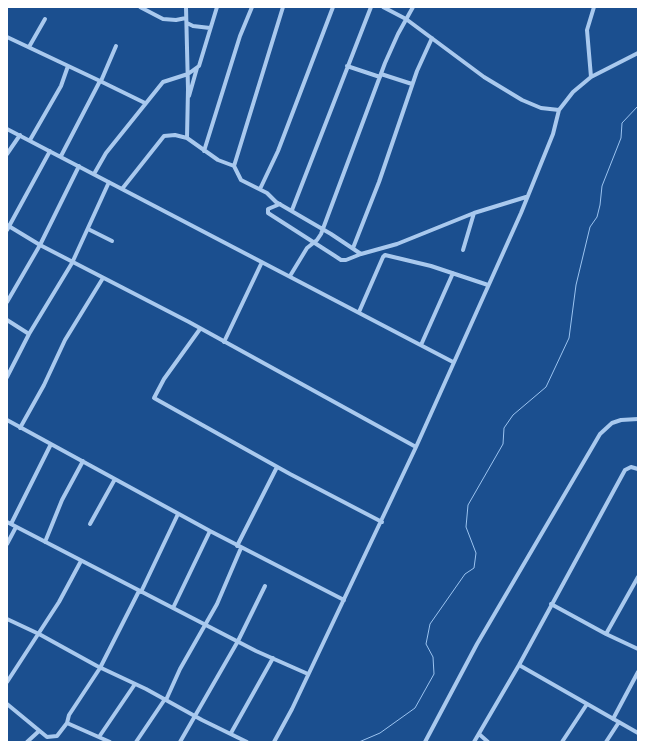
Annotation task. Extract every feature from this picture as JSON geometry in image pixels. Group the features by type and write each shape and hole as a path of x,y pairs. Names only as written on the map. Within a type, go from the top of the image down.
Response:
{"street":[{"path":"140,7 163,18 176,20 186,18"},
{"path":"186,7 188,74 187,138"},
{"path":"188,98 217,7"},
{"path":"204,151 240,36 252,7"},
{"path":"234,166 283,7"},
{"path":"260,189 278,151 333,7"},
{"path":"292,210 371,7"},
{"path":"383,7 406,19 484,77 522,100 541,108 559,110"},
{"path":"290,276 307,248 314,243 322,229 398,34 413,7"},
{"path":"591,77 586,30 594,7"},
{"path":"29,47 45,19"},
{"path":"187,23 193,26 210,28"},
{"path":"7,37 146,103"},
{"path":"353,248 379,182 412,84 432,38"},
{"path":"61,156 101,81 116,46"},
{"path":"274,742 382,522 416,447 521,213 526,196 553,134 559,110 573,92 591,77 638,53"},
{"path":"30,140 61,86 68,66"},
{"path":"347,66 412,84"},
{"path":"94,174 106,153 163,82 188,74 197,68"},
{"path":"7,129 454,362"},
{"path":"7,154 20,135"},
{"path":"122,189 164,136 175,135 187,138 218,160 234,166 241,180 260,189 280,204 361,254"},
{"path":"50,151 8,227 72,263 200,329 416,447"},
{"path":"7,302 40,245 79,166"},
{"path":"7,377 29,334 72,263 109,182"},
{"path":"280,204 268,209 268,213 341,260 351,259 361,254 397,244 474,213 526,196"},
{"path":"463,250 474,213"},
{"path":"88,229 112,241"},
{"path":"359,312 382,257 385,255 454,273 488,285"},
{"path":"224,342 262,262"},
{"path":"421,345 454,273"},
{"path":"20,428 44,385 65,340 103,278"},
{"path":"7,320 29,334"},
{"path":"200,329 164,379 154,398 277,467 382,522"},
{"path":"425,742 477,644 600,434 612,423 620,420 638,419"},
{"path":"7,420 239,547 344,600"},
{"path":"7,544 11,524 51,444"},
{"path":"45,542 62,500 83,461"},
{"path":"136,742 166,699 180,669 217,604 239,547 277,467"},
{"path":"474,742 519,665 625,470 631,468 638,469"},
{"path":"90,524 115,479"},
{"path":"49,737 57,736 67,723 70,715 100,668 140,592 178,514"},
{"path":"11,524 140,592 308,674"},
{"path":"173,608 210,531"},
{"path":"7,682 39,634 81,561"},
{"path":"606,634 638,577"},
{"path":"180,742 196,717 238,641 265,586"},
{"path":"551,604 606,634 638,649"},
{"path":"7,619 39,634 100,668 166,699 196,717 247,742"},
{"path":"231,733 273,658"},
{"path":"519,665 638,733"},
{"path":"613,719 638,672"},
{"path":"99,737 135,684"},
{"path":"7,704 39,731 49,737 53,742"},
{"path":"562,742 587,704"},
{"path":"7,712 11,708"},
{"path":"606,742 619,722"},
{"path":"67,723 110,742"},
{"path":"27,742 39,731"},
{"path":"479,734 488,742"}],"waterway":[{"path":"359,742 380,733 415,708 434,674 433,657 426,644 430,624 465,574 474,568 476,553 466,527 468,505 503,444 504,428 513,415 546,387 569,338 576,285 590,227 597,217 602,186 621,138 622,123 638,106"}]}
